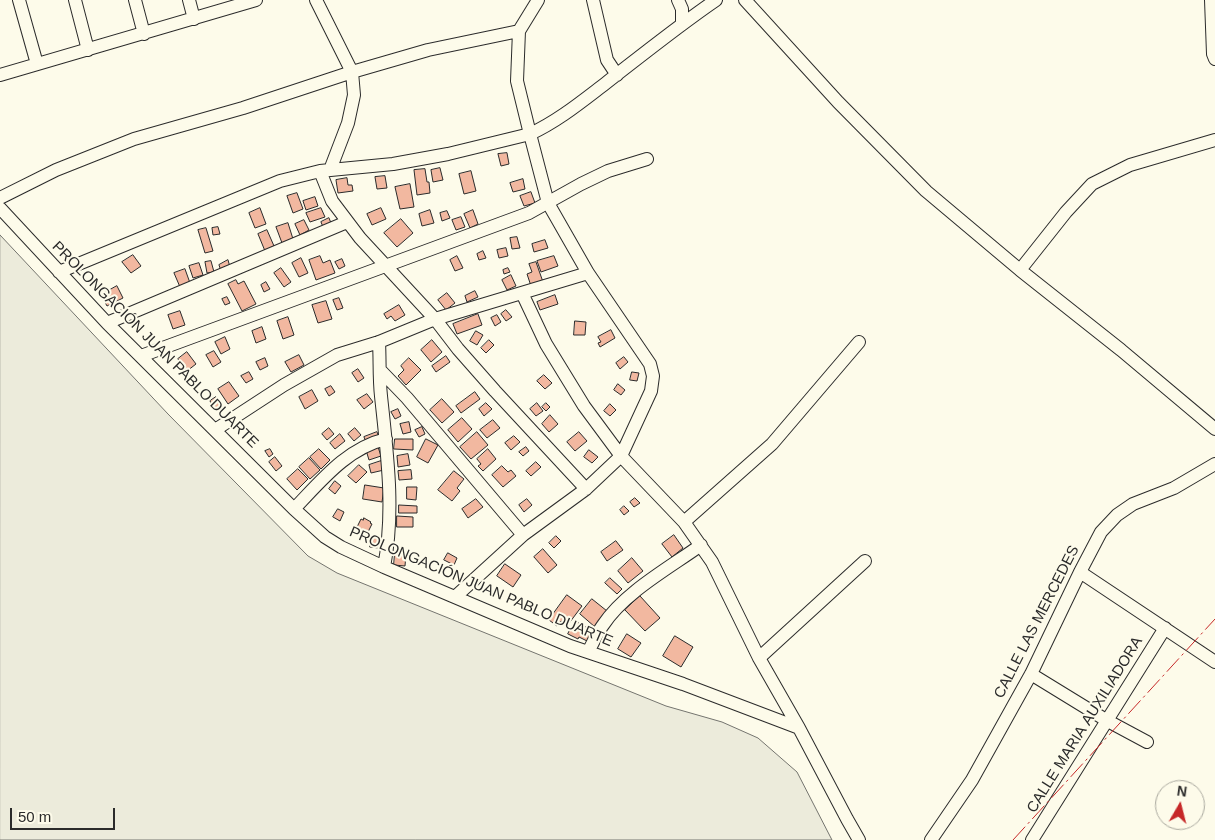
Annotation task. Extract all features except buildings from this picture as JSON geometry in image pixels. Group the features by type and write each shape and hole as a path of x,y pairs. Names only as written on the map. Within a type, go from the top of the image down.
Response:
{"street":[{"path":"19,0 37,64"},
{"path":"75,0 88,50"},
{"path":"135,0 144,34"},
{"path":"189,0 194,19"},
{"path":"316,0 352,72 354,95 348,123 325,170 332,201 347,222 435,319 458,349 586,489"},
{"path":"455,597 523,535 586,489 621,456 651,391 652,370 588,273 548,203 517,82 519,31 538,0"},
{"path":"593,0 607,60 617,75"},
{"path":"59,272 280,182 325,170 448,154 530,134 571,111 682,24 716,0"},
{"path":"745,0 838,102 919,184 1020,270 1121,350 1215,429"},
{"path":"1211,0 1214,56"},
{"path":"0,75 144,34 250,1"},
{"path":"682,24 680,5 701,10"},
{"path":"0,198 56,170 134,139 243,108 352,72 428,50 519,31"},
{"path":"1020,270 1066,212 1092,184 1130,165 1215,140"},
{"path":"141,356 529,212 608,171 647,159"},
{"name":"PROLONGACIÓN JUAN PABLO DUARTE","path":"0,208 107,323 294,509 325,537 341,547 384,567 588,652 683,684 799,728"},
{"path":"107,323 347,222"},
{"path":"215,430 322,362 337,355 379,342 435,319 588,273"},
{"path":"522,292 546,344 584,406 621,456 684,522 712,562 759,658 860,840"},
{"path":"379,342 380,393 386,439 390,524 389,543 384,567"},
{"path":"684,522 772,444 858,342"},
{"path":"381,371 427,420 523,535"},
{"path":"294,509 334,467 359,448 386,439"},
{"name":"CALLE LAS MERCEDES","path":"931,840 972,780 1031,674 1101,532 1117,515 1133,504 1174,488 1215,464"},
{"path":"588,652 602,625 615,610 655,576 701,545"},
{"path":"759,658 865,561"},
{"path":"1080,572 1215,662"},
{"name":"CALLE MARIA AUXILIADORA","path":"1032,840 1165,628"},
{"path":"1031,674 1106,720 1148,742"}],"shaded area":[{"path":"0,235 168,414 308,556 337,573 666,706 722,722 758,738 797,772 832,840 0,840"}],"power":[{"path":"1013,840 1215,619"}]}
